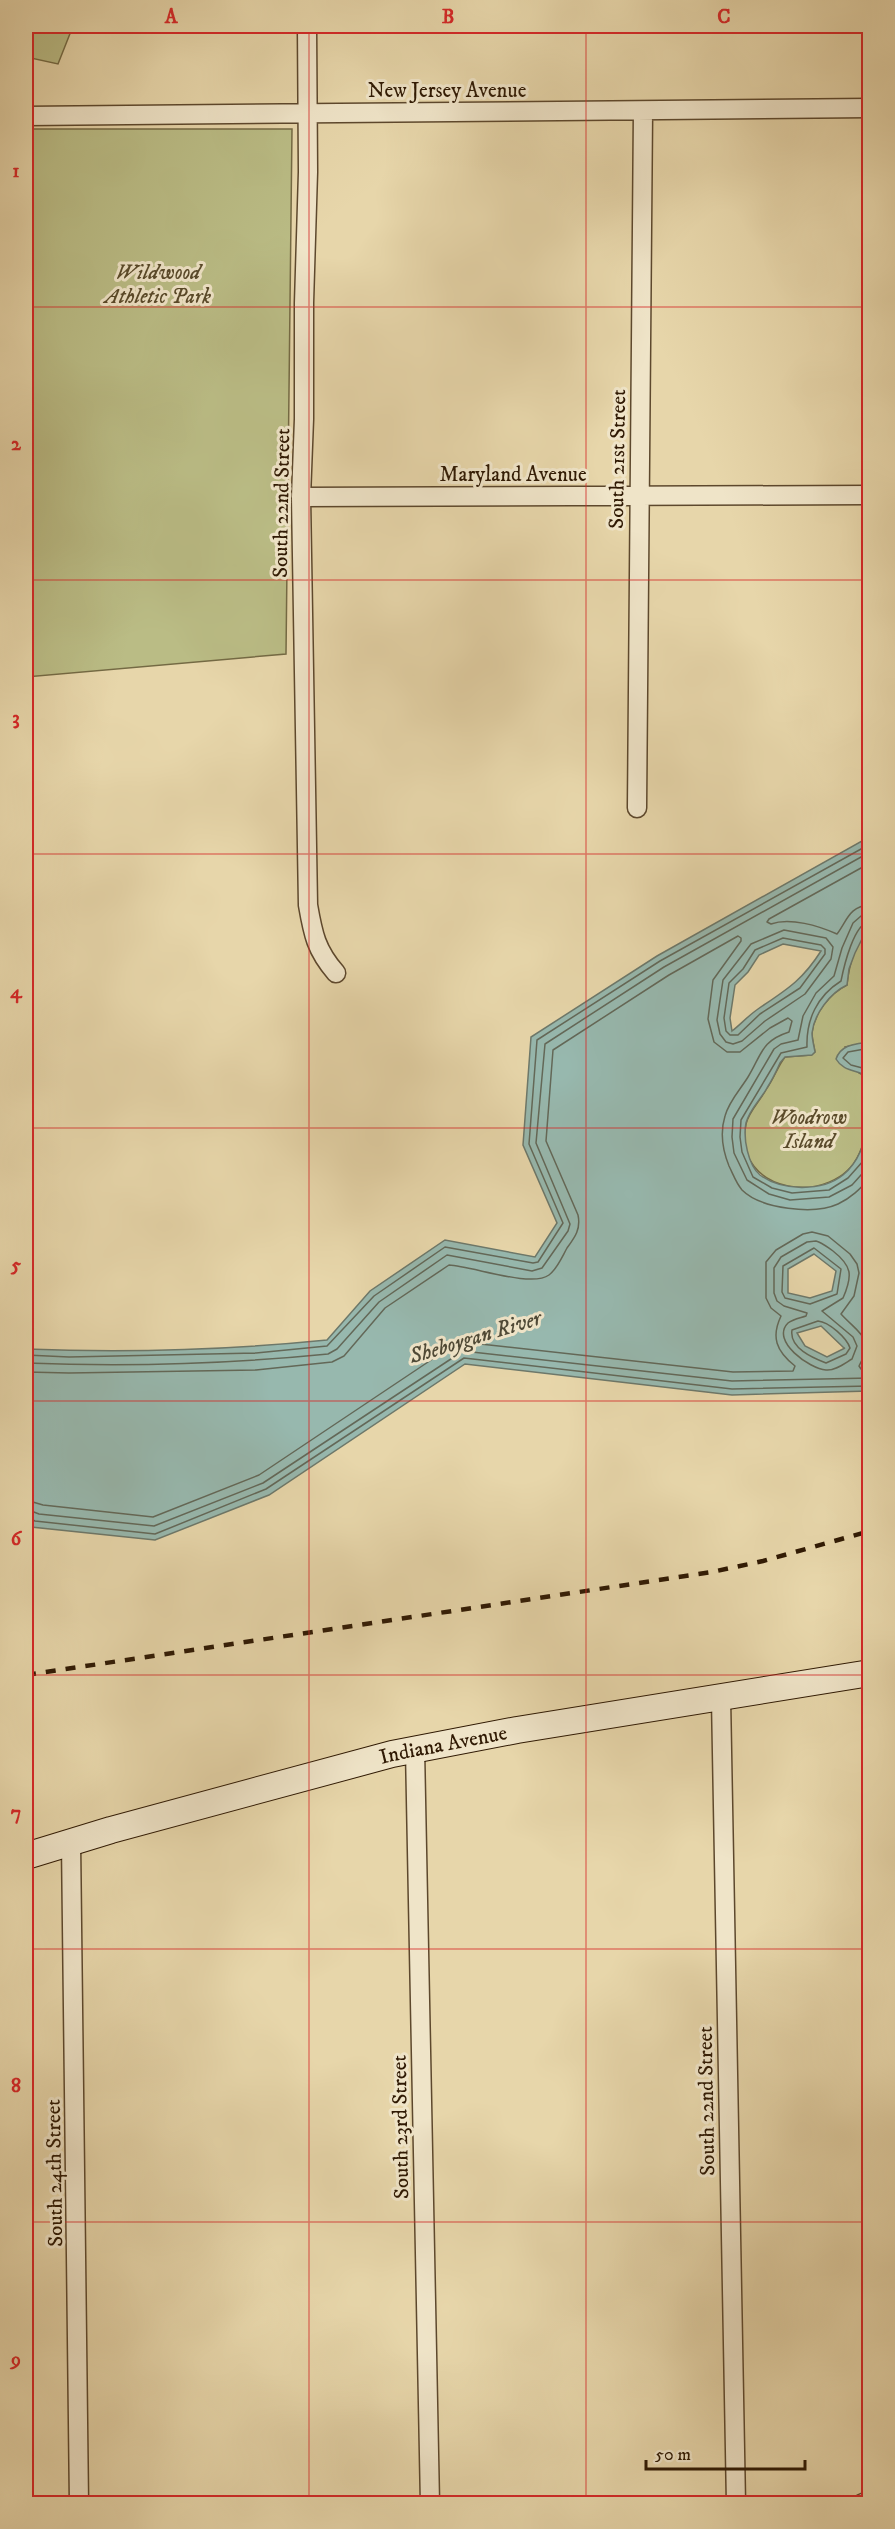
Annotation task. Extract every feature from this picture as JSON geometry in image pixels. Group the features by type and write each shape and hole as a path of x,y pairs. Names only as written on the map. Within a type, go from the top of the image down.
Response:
{"main road":[{"name":"Indiana Avenue","path":"26,1856 371,1759 416,1749 870,1673"}],"street":[{"name":"South 22nd Street","path":"307,26 308,172 301,497 308,905 314,937 321,956 336,973"},
{"name":"New Jersey Avenue","path":"26,116 870,108"},
{"name":"South 21st Street","path":"636,808 637,496 641,422 643,111"},
{"name":"Maryland Avenue","path":"301,497 870,495"},
{"name":"South 22nd Street","path":"721,1698 736,2504"},
{"name":"South 23rd Street","path":"416,1749 430,2504"},
{"name":"South 24th Street","path":"71,1842 79,2504"},
{"path":"861,2504 870,2500"}],"green space":[{"path":"26,26 73,26 58,64 26,57"},
{"name":"Wildwood Athletic Park","path":"26,129 292,129 286,654 26,677"},
{"name":"Woodrow Island","path":"869,925 869,1042 845,1047 859,1073 869,1078 868,1117 863,1145 847,1171 829,1182 809,1187 788,1186 769,1179 754,1166 746,1148 746,1124 785,1057 811,1055 815,1052 813,1026 819,1012 829,999 847,985 854,953"}],"water":[{"name":"Sheboygan River","path":"869,837 869,925 849,969 847,985 835,993 819,1012 812,1033 815,1052 812,1055 785,1057 780,1063 750,1114 746,1123 745,1136 752,1165 760,1175 790,1187 813,1187 834,1181 849,1170 866,1137 869,1123 869,1391 732,1395 465,1364 269,1495 155,1540 31,1527 26,1520 26,1349 176,1350 327,1340 370,1291 445,1240 535,1257 557,1223 523,1145 531,1037 657,956","holes":["783,944 821,951 793,984 755,1011 732,1031 730,1018 735,985 748,972 759,955","814,1254 836,1271 832,1291 810,1298 788,1293 788,1269","821,1326 845,1348 827,1357 805,1346 797,1333"]},
{"path":"869,1042 869,1078 843,1067 836,1059 841,1050 854,1044"}],"railway":[{"path":"26,1675 712,1572 763,1561 870,1531"}]}
